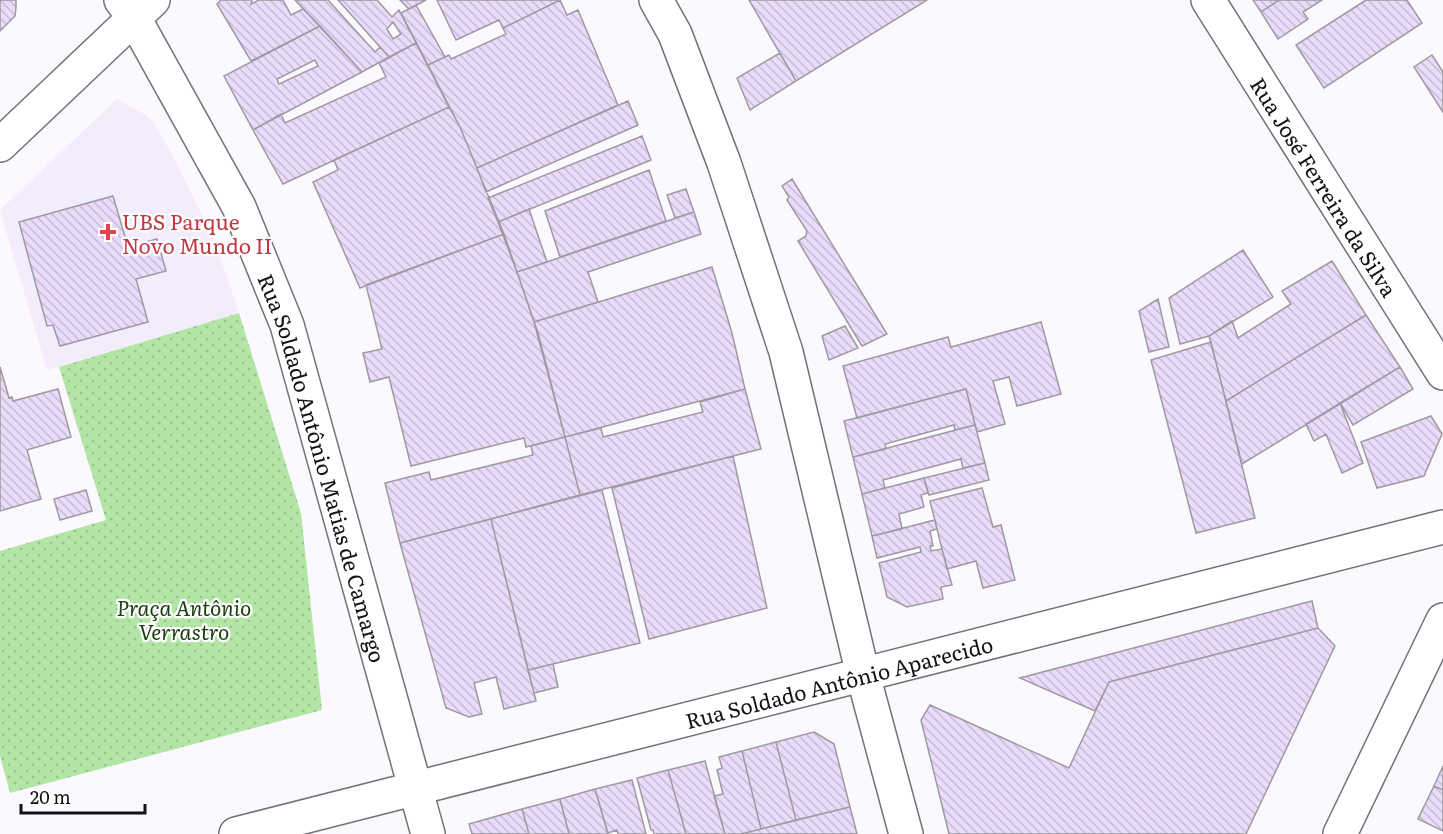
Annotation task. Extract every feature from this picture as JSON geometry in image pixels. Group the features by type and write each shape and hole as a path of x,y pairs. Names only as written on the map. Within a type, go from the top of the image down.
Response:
{"street":[{"path":"656,0 675,34 724,163 786,352 863,675 906,834"},
{"name":"Rua José Ferreira da Silva","path":"1208,0 1443,373"},
{"path":"0,145 136,6"},
{"name":"Rua Soldado Antônio Matias de Camargo","path":"136,6 239,207 287,325 428,834"},
{"name":"Rua Soldado Antônio Aparecido","path":"237,834 1443,527"},
{"path":"1340,834 1443,620"}],"shaded area":[{"name":"UBS Parque Novo Mundo II","path":"117,99 144,114 154,123 174,158 215,242 239,313 47,370 0,210"}],"green space":[{"name":"Praça Antônio Verrastro","path":"239,313 301,513 322,710 10,793 0,756 0,551 106,520 59,367"}],"building":[{"path":"0,0 16,0 16,7 15,16 0,31"},
{"path":"221,0 252,0 251,4 259,0 283,0 291,15 303,9 320,26 251,61 217,4"},
{"path":"295,0 328,0 375,52 380,47 389,57 362,72"},
{"path":"338,0 377,0 392,17 399,10 416,43 389,57","holes":["393,22 401,34 393,39 387,29"]},
{"path":"400,0 426,0 409,9"},
{"path":"437,0 560,0 503,28 499,20 456,40"},
{"path":"560,0 567,15 578,10 618,105 477,168 460,127 428,65 449,55 451,59 506,34 503,28"},
{"path":"749,0 927,0 796,81"},
{"path":"1253,0 1279,0 1261,12"},
{"path":"1279,0 1322,0 1303,12 1308,19 1278,39 1261,12"},
{"path":"1366,0 1407,0 1422,23 1324,88 1296,45"},
{"path":"416,5 445,57 428,65 401,13"},
{"path":"320,26 362,72 253,130 224,76","holes":["315,60 318,66 279,84 277,79"]},
{"path":"416,43 449,107 283,184 253,130 281,114 285,123 386,77 379,63"},
{"path":"780,53 796,81 750,110 737,78"},
{"path":"1432,55 1443,72 1443,112 1414,67"},
{"path":"628,101 638,125 486,192 477,168"},
{"path":"449,107 460,127 504,234 360,288 313,182 338,170 334,160"},
{"path":"642,136 651,160 498,222 488,198"},
{"path":"649,170 666,221 560,257 545,211"},
{"path":"792,179 887,334 862,346 798,241 806,236 807,231 787,200 789,197 782,186"},
{"path":"686,189 694,212 675,218 667,195"},
{"path":"113,196 128,247 157,239 166,271 136,279 148,322 60,346 53,325 47,326 19,222"},
{"path":"529,209 547,262 517,272 498,222"},
{"path":"694,212 701,234 588,272 598,302 534,322 517,272"},
{"path":"504,234 538,333 565,437 526,447 524,438 411,466 389,377 370,382 363,353 382,349 366,285"},
{"path":"1243,250 1273,297 1209,336 1180,344 1169,298"},
{"path":"1332,261 1366,315 1226,401 1209,336 1232,321 1238,338 1291,304 1282,291"},
{"path":"712,267 732,333 745,389 565,437 534,322"},
{"path":"1158,299 1169,347 1149,352 1139,311"},
{"path":"1366,315 1400,367 1242,464 1226,401"},
{"path":"1041,322 1061,394 1017,406 1009,377 993,381 1005,424 977,432 966,389 857,418 843,366 948,337 951,347"},
{"path":"845,326 858,348 829,360 822,336"},
{"path":"1211,342 1255,518 1196,533 1151,360"},
{"path":"0,367 9,398 12,397 13,401 58,389 71,437 27,450 41,499 0,511"},
{"path":"1400,367 1413,389 1353,425 1340,403"},
{"path":"745,389 761,449 580,495 565,437 601,428 603,437 703,412 700,402"},
{"path":"966,389 975,425 955,430 954,425 885,444 886,449 853,457 844,421"},
{"path":"1340,403 1363,463 1342,473 1326,434 1314,441 1306,424"},
{"path":"1431,416 1442,434 1424,476 1377,488 1361,442"},
{"path":"975,425 985,463 963,468 961,459 883,480 885,488 862,494 853,457"},
{"path":"565,437 580,495 400,543 385,483 429,472 431,480 533,455 531,446"},
{"path":"733,456 767,608 649,639 612,488"},
{"path":"985,463 989,480 929,495 924,478"},
{"path":"924,478 928,493 921,495 924,507 899,514 902,529 872,536 862,494"},
{"path":"982,488 993,527 1001,525 1015,580 983,588 976,561 947,569 930,501"},
{"path":"86,490 92,511 60,520 54,499"},
{"path":"602,490 640,643 528,670 491,519"},
{"path":"491,519 536,701 504,709 496,677 474,683 482,714 469,717 446,708 400,543"},
{"path":"935,520 937,529 930,531 933,546 930,546 931,551 942,549 952,585 941,587 943,599 907,607 887,597 879,563 921,552 920,547 877,558 872,536"},
{"path":"1312,601 1318,628 1109,682 1095,711 1020,678"},
{"path":"1318,628 1335,646 1246,834 949,834 921,720 930,705 1069,768 1109,682"},
{"path":"553,664 558,687 534,693 528,670"},
{"path":"814,732 834,744 850,807 796,820 776,742"},
{"path":"776,742 796,820 761,829 742,751"},
{"path":"742,751 761,829 741,834 725,834 714,796 723,794 717,770 722,768 719,757"},
{"path":"705,761 725,834 686,834 668,770"},
{"path":"1443,766 1443,790 1434,786"},
{"path":"668,770 686,834 654,834 651,830 637,778"},
{"path":"632,780 646,834 618,834 617,830 608,833 595,789"},
{"path":"1434,786 1443,790 1443,831 1418,819"},
{"path":"595,789 608,834 569,834 560,799"},
{"path":"560,799 569,834 529,834 522,809"},
{"path":"850,807 857,834 741,834 761,829"},
{"path":"522,809 529,834 472,834 469,824"}],"place":[{"name":"UBS Parque Novo Mundo II","path":"108,232"}]}
